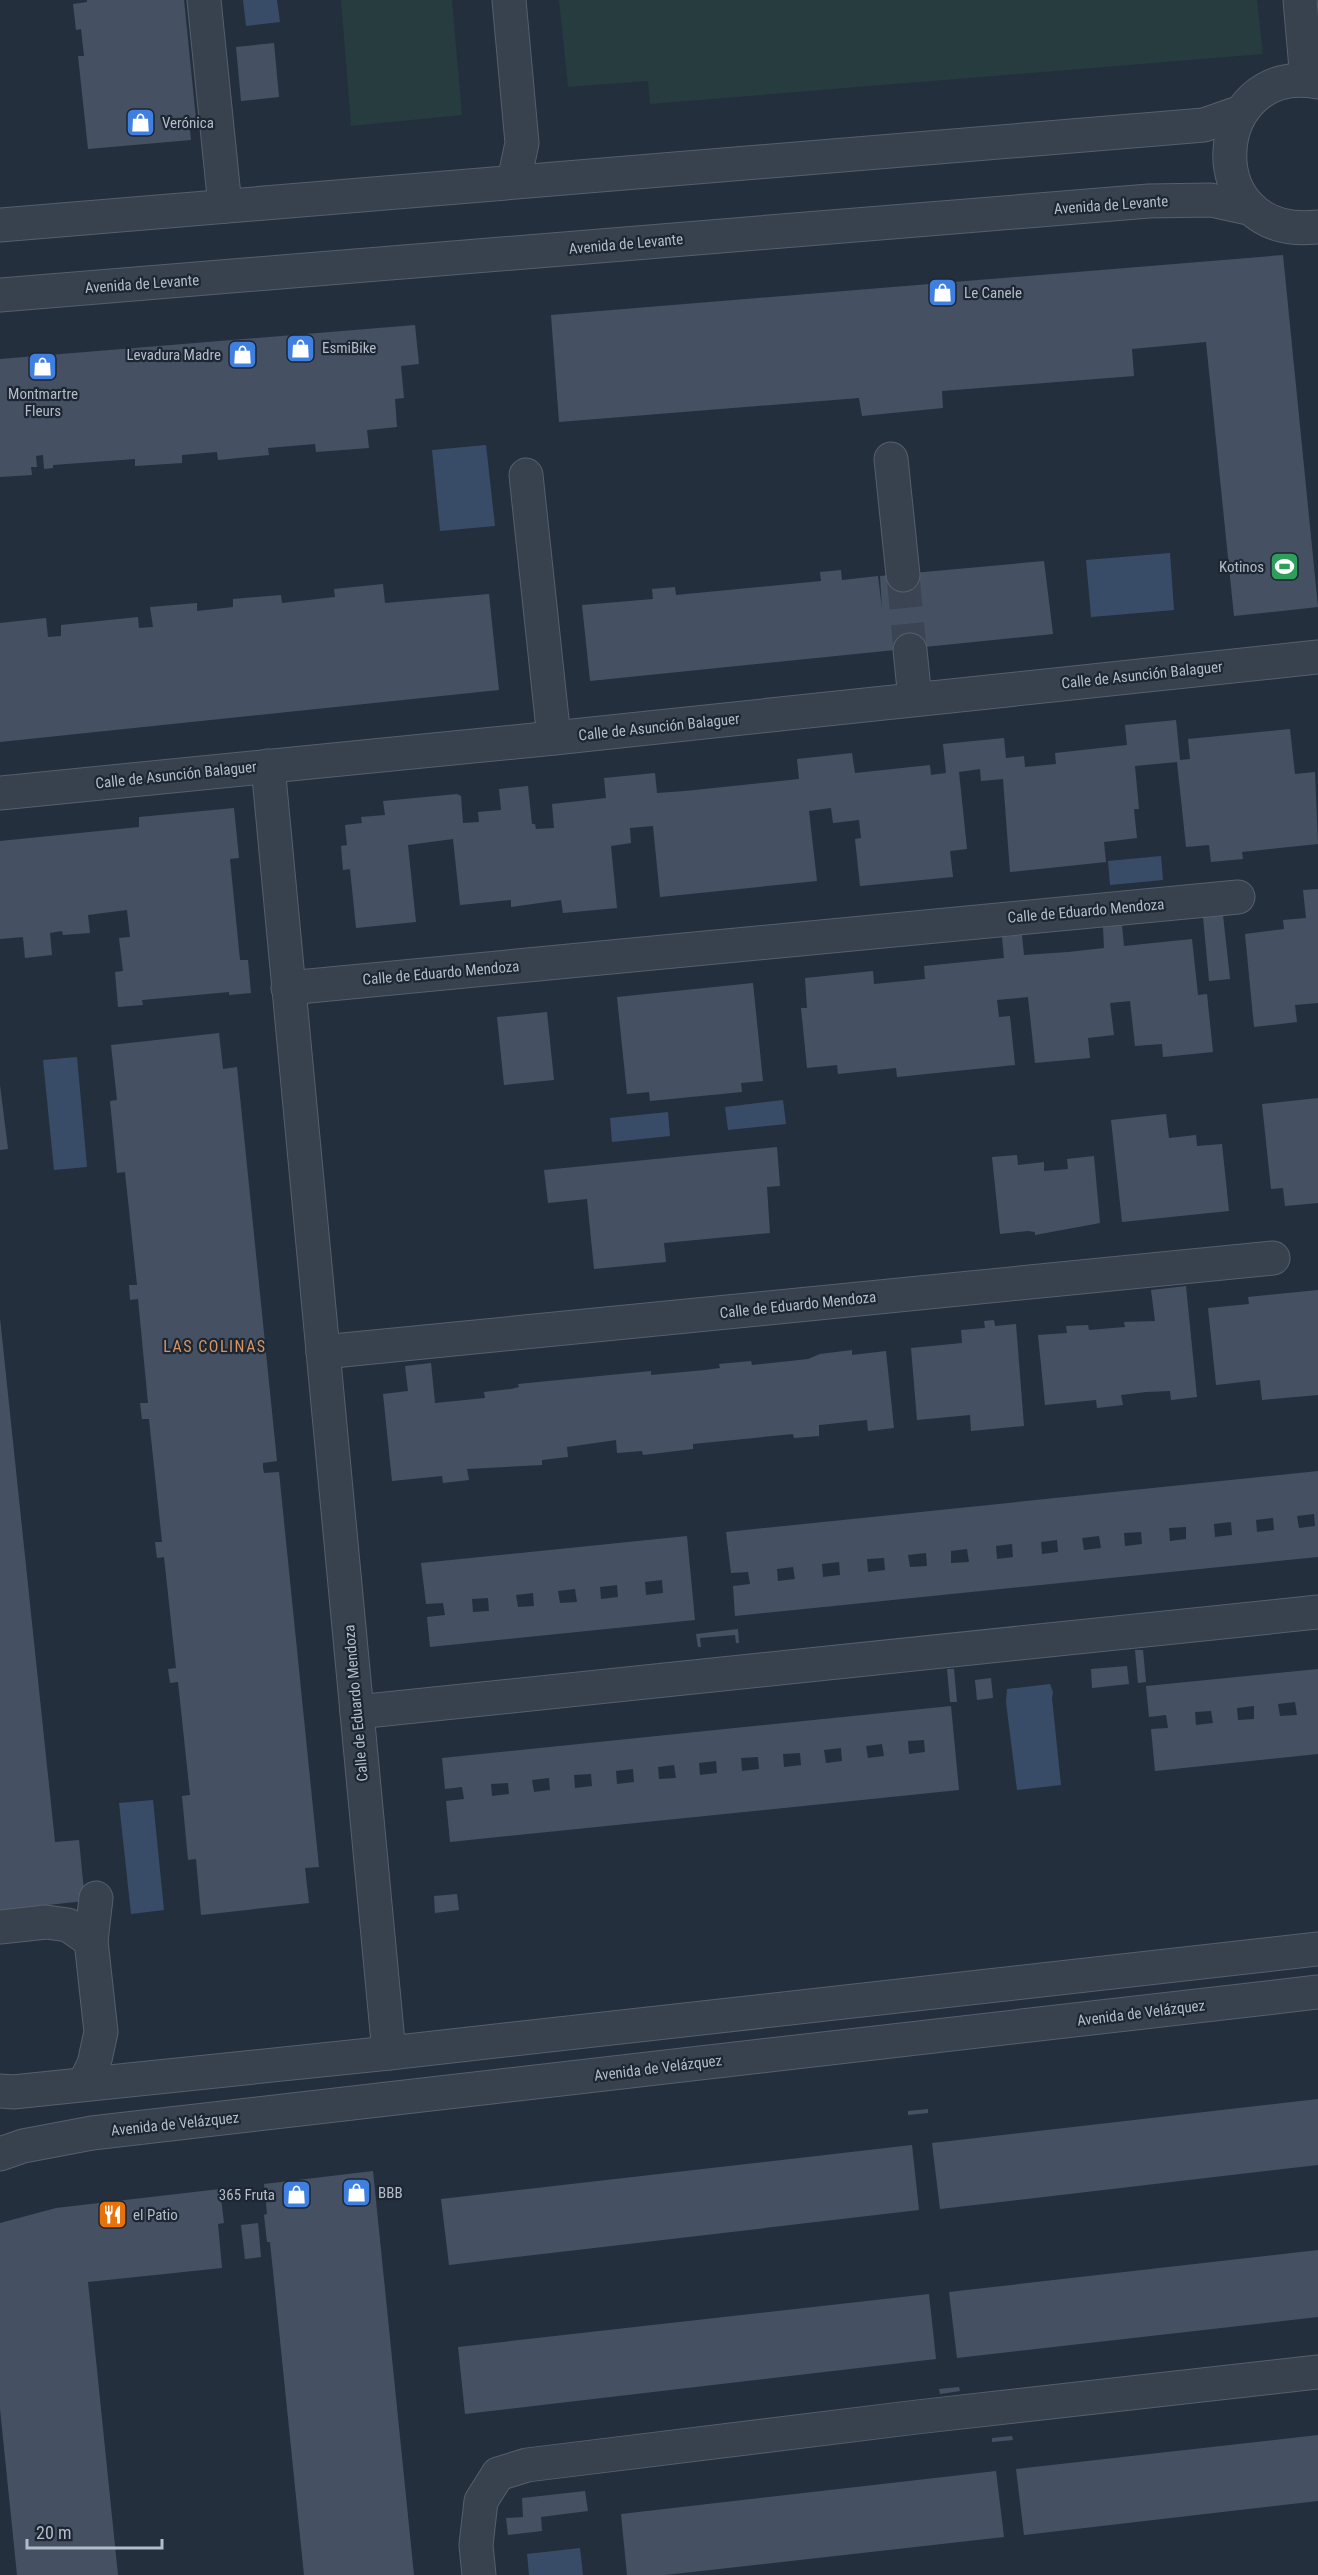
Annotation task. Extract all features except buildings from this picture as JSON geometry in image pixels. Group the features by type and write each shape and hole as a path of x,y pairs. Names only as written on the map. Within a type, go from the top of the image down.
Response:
{"street":[{"path":"204,0 225,206"},
{"path":"508,0 522,143 514,181"},
{"path":"1300,0 1313,81 1288,81 1270,87 1254,98 1241,112 1230,136 1228,163 1236,188 1252,209 1266,220 1284,227 1318,227"},
{"path":"0,225 1204,125 1241,112"},
{"name":"Avenida de Levante","path":"0,295 1149,201 1211,200 1252,209"},
{"path":"891,459 903,575"},
{"path":"526,475 554,738"},
{"path":"910,650 915,699"},
{"name":"Calle de Asunción Balaguer","path":"0,793 554,738 1318,657"},
{"name":"Calle de Eduardo Mendoza","path":"268,766 389,2053"},
{"name":"Calle de Eduardo Mendoza","path":"288,988 1238,897"},
{"name":"Calle de Eduardo Mendoza","path":"323,1352 1273,1258"},
{"path":"357,1712 1318,1612"},
{"path":"84,2084 94,2064 102,2032 91,1941 96,1898"},
{"path":"0,1927 46,1922 69,1925 91,1941"},
{"path":"0,2091 389,2053 1318,1949"},
{"name":"Avenida de Velázquez","path":"0,2154 23,2146 92,2133 1318,1992"},
{"path":"479,2575 476,2545 481,2501 498,2474 527,2465 917,2417 1318,2372"}],"green space":[{"path":"341,0 452,0 462,115 351,126"},
{"path":"559,0 1257,0 1263,54 650,104 648,81 568,87"}],"water":[{"path":"243,0 277,0 280,22 246,26"},
{"path":"486,445 495,526 440,531 432,450"},
{"path":"1170,553 1174,610 1091,617 1086,560"},
{"path":"1161,856 1163,880 1110,885 1108,861"},
{"path":"77,1057 87,1167 54,1170 43,1060"},
{"path":"783,1100 786,1124 728,1130 725,1107"},
{"path":"668,1112 670,1136 612,1142 610,1118"},
{"path":"1050,1684 1053,1692 1061,1785 1017,1790 1006,1702 1007,1689"},
{"path":"153,1800 164,1910 131,1914 119,1803"},
{"path":"580,2548 583,2575 529,2575 527,2554"}],"tunnel":[{"path":"903,575 910,650"}],"place":[{"name":"Verónica","path":"141,123"},
{"name":"Le Canele","path":"943,293"},
{"name":"EsmiBike","path":"301,348"},
{"name":"Levadura Madre","path":"242,355"},
{"name":"Montmartre Fleurs","path":"43,367"},
{"name":"Kotinos","path":"1285,567"},
{"name":"BBB","path":"357,2193"},
{"name":"365 Fruta","path":"296,2195"},
{"name":"el Patio","path":"112,2215"}],"district":[{"name":"LAS COLINAS","path":"215,1346"}]}
